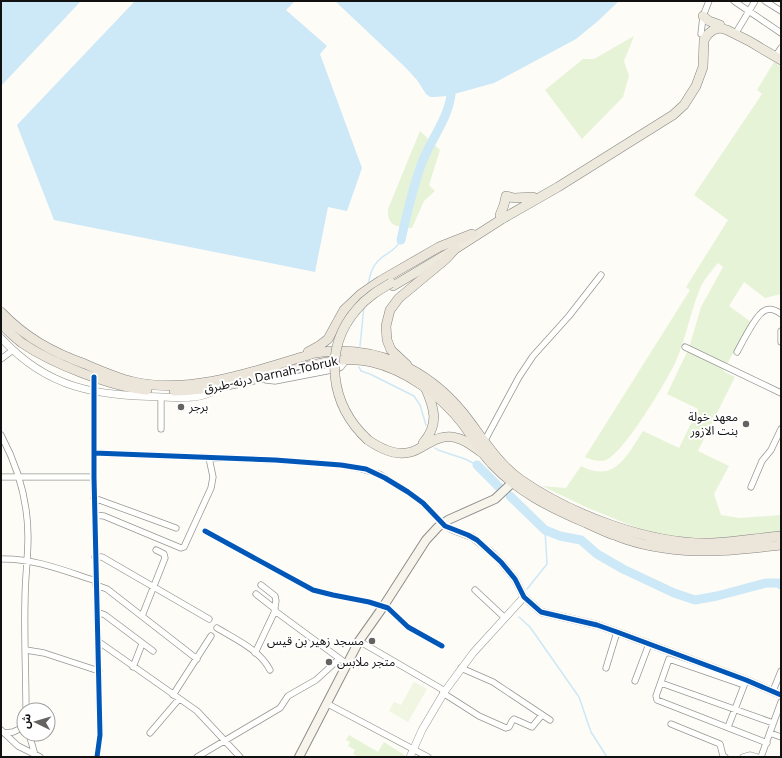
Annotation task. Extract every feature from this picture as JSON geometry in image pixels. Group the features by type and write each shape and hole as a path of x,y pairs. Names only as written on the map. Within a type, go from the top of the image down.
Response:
{"highway":[{"path":"297,359 328,339 344,310 361,294 380,281 439,247 472,234"},
{"path":"411,369 391,350 386,331 388,315 392,306 399,298 446,259 455,249"},
{"name":"درنه-طبرق Darnah-Tobruk","path":"1,312 20,330 54,352 115,376 143,383 180,384 219,380 325,352 355,352 379,356 424,376 450,398 484,442 505,466 526,483 570,507 633,532 663,540 698,543 727,542 781,536"},
{"name":"درنه-طبرق Darnah-Tobruk","path":"1,324 14,336 34,350 65,366 94,377 141,389 180,391 212,388 327,362 347,359 371,362 397,372 425,387 438,397 454,413 491,464 512,483 533,497 565,514 618,537 652,546 676,550 710,552 781,545"}],"main road":[{"path":"703,16 709,21 737,31 778,59"},
{"path":"484,454 458,438 446,437 435,439 415,451 402,454 386,451 369,439 354,420 346,406 339,382 339,358 344,336 356,316 371,300 392,284 500,215 557,184 670,113 678,106 690,91 698,77 702,37 705,28 720,25"},
{"path":"702,37 720,28 750,41"},
{"path":"392,284 455,249 558,187 678,110 689,99 699,80 703,67 702,37"},
{"path":"500,215 506,196 514,198 533,197"},
{"path":"369,439 384,447 398,451 412,449 423,443 430,434 434,416 433,404 425,387"},
{"path":"299,757 359,641 383,607 426,540 445,522 495,499 512,483"}],"street":[{"path":"702,37 703,16 709,1"},
{"path":"734,1 781,33"},
{"path":"737,31 755,1"},
{"path":"765,1 781,11"},
{"path":"778,59 781,48"},
{"path":"484,442 519,378 533,356 569,316 601,275"},
{"path":"737,352 751,326 762,312 767,309 774,310 781,314"},
{"path":"781,331 781,342"},
{"path":"1,338 13,350 50,377 65,384 94,392 121,396 200,396 209,394 212,388"},
{"path":"685,347 781,393"},
{"path":"1,359 13,350"},
{"path":"94,377 94,498 99,642 100,744 97,757"},
{"path":"160,429 161,397"},
{"path":"752,487 762,462 771,450 781,429"},
{"path":"1,435 12,456 20,477 28,526 25,602 26,702"},
{"path":"94,453 300,461 341,465 379,474 408,492 454,530 472,537 492,553 515,579 524,597 541,612 597,625 745,682"},
{"path":"95,515 104,516 181,548 184,547 213,482 209,458"},
{"path":"1,477 94,477"},
{"path":"94,498 176,528"},
{"path":"206,531 313,590 333,596 369,602 391,610 411,629 442,646"},
{"path":"142,616 165,558 164,554 156,550"},
{"path":"96,557 102,558 209,619"},
{"path":"1,558 27,560 96,583 107,589 197,659"},
{"path":"255,653 275,610 276,601 275,596 261,585"},
{"path":"476,590 505,618"},
{"path":"256,594 347,664"},
{"path":"410,757 422,730 444,692 472,652 524,597"},
{"path":"98,612 105,614 153,651"},
{"path":"216,628 242,643 255,653 265,661 270,670"},
{"path":"606,668 617,632"},
{"path":"172,695 211,636"},
{"path":"359,641 444,692 479,716 506,728 509,727 514,719 532,727 542,714"},
{"path":"99,642 172,695 197,711 240,757"},
{"path":"133,667 142,644"},
{"path":"635,681 649,644"},
{"path":"26,650 39,652 99,671"},
{"path":"197,757 280,708 288,696 316,680 339,659"},
{"path":"766,743 658,700 656,696 660,683 669,659 773,691 781,695"},
{"path":"461,668 493,682 550,720"},
{"path":"773,691 781,671"},
{"path":"728,727 745,682"},
{"path":"660,683 773,723"},
{"path":"150,733 179,699"},
{"path":"761,757 781,702"},
{"path":"326,703 428,757"},
{"path":"670,724 720,744 725,757"},
{"path":"2,732 16,731"},
{"path":"2,732 18,746 38,756"},
{"path":"770,733 781,737"},
{"path":"32,742 38,756"},
{"path":"743,757 757,757"}],"green space":[{"path":"634,36 624,61 629,76 623,97 582,139 545,90 583,59 594,59"},
{"path":"774,62 781,67 781,294 765,298 744,282 729,306 751,322 723,371 735,377 698,451 729,466 714,494 721,515 740,518 781,515 781,534 694,541 658,534 635,527 588,508 542,486 566,488 581,466 593,471 603,472 611,469 619,464 625,457 643,431 679,448 698,409 667,394 689,348 701,307 723,267 718,263 707,276 701,287 676,361 671,371 635,429 616,453 608,459 599,461 585,457 690,290 686,287 728,220 694,195 762,94 757,90"},
{"path":"420,131 440,150 429,185 435,191 424,201 412,228 402,227 391,223 388,215 388,209"},
{"path":"414,682 427,689 408,722 389,711 394,702 401,705"},
{"path":"349,735 378,752 384,742 406,756 358,757 353,754 355,750 348,746 350,742 346,740"}],"water":[{"path":"1,1 81,1 1,86"},
{"path":"135,1 295,1 286,10 327,46 320,54 362,168 347,211 328,207 315,272 54,220 17,125"},
{"path":"335,1 619,1 576,39 494,83 447,96 430,97 405,67"}],"waterway":[{"path":"401,240 410,199 419,170 447,112 451,95"},
{"path":"368,285 374,266 381,258 396,248 401,240"},
{"path":"360,346 364,306"},
{"path":"359,367 361,371 414,396 420,405 426,425"},
{"path":"435,448 477,465"},
{"path":"477,465 499,487"},
{"path":"510,496 545,530 560,536 581,540 597,554 623,569 674,593 695,600 717,596 766,583 778,583 781,585"},
{"path":"527,589 547,564 545,530"},
{"path":"519,617 530,627 579,697 591,732 607,757"}],"cycle path":[{"path":"94,377 94,477 100,735 97,757"},
{"path":"94,453 275,460 341,465 366,469 385,478 408,492 423,503 445,526 477,540 501,562 515,579 524,597 541,612 597,625 746,680 781,695"},
{"path":"205,531 313,590 369,602 388,608 408,627 442,646"}],"place":[{"name":"برجر","path":"181,407"},
{"name":"معهد خولة بنت الازور","path":"746,424"},
{"name":"مسجد زهير بن قيس","path":"372,641"},
{"name":"متجر ملابس","path":"329,662"}]}
